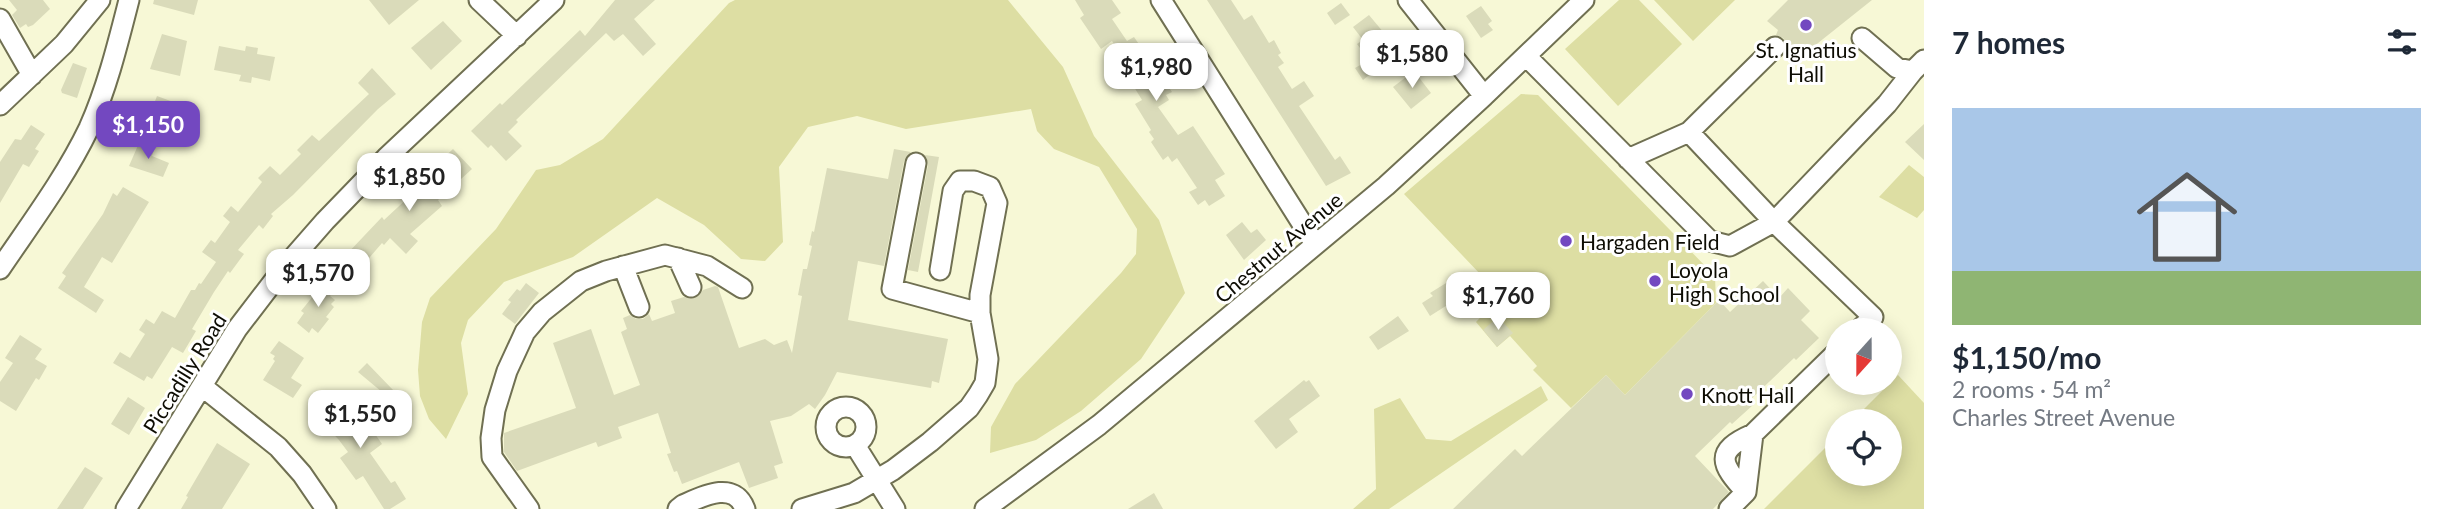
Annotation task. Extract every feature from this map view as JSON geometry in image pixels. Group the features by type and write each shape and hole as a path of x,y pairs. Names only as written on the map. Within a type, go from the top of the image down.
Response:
{"street":[{"path":"0,105 64,44 100,0"},
{"path":"0,269 56,186 89,126 103,92 129,0"},
{"path":"479,0 517,36"},
{"name":"Piccadilly Road","path":"126,509 237,329 283,269 325,221 455,91 554,0"},
{"path":"1161,0 1315,244"},
{"path":"1408,0 1484,96"},
{"name":"Chestnut Avenue","path":"985,509 1099,425 1386,186 1584,0"},
{"path":"0,19 32,75"},
{"path":"1862,38 1897,68 1918,66"},
{"path":"1628,159 1689,132 1775,47"},
{"path":"1525,56 1710,241 1730,246 1774,222 1887,104 1918,66"},
{"path":"1689,132 1774,222 1871,318"},
{"path":"916,163 892,289 980,313"},
{"path":"802,509 854,493 876,480 930,442 969,408 978,395 985,383 988,359 980,313 981,295 997,203 990,187 974,181 960,181 953,191 940,270"},
{"path":"529,509 498,467 490,448 495,410 507,372 525,332 542,312 581,281 622,266 665,255 707,266 742,288"},
{"path":"678,258 691,287"},
{"path":"622,266 639,307"},
{"path":"1729,509 1746,492 1753,434 1825,364"},
{"path":"203,387 278,447 302,474 326,509"},
{"path":"855,445 895,509"},
{"path":"678,509 715,493 734,494 740,498 745,509"}],"green space":[{"path":"735,0 1008,0 1063,67 1094,136 1159,220 1185,293 1141,359 1081,411 1036,440 990,453 991,427 1015,384 1136,254 1137,229 1099,167 1054,149 1037,131 1031,109 906,129 857,116 808,127 779,167 783,242 765,261 741,259 704,225 657,198 573,257 504,282 468,320 461,343 468,394 446,439 429,419 420,396 418,370 422,322 430,298 496,229 536,170 560,165 603,139 729,3"},
{"path":"1619,0 1639,0 1682,44 1618,106 1565,49"},
{"path":"1654,0 1735,0 1693,41"},
{"name":"Hargaden Field","path":"1521,94 1538,95 1715,276 1716,303 1625,395 1606,375 1571,408 1533,370 1537,366 1510,336 1497,347 1476,322 1501,296 1404,194"},
{"path":"1909,165 1924,177 1924,210 1917,218 1879,197"},
{"path":"1902,379 1924,403 1924,509 1764,509 1825,448 1825,486 1902,486 1902,409 1864,409 1877,396 1902,396"},
{"path":"1541,386 1548,400 1389,509 1353,509 1376,489 1374,409 1400,398 1426,439 1451,441"}],"building":[{"path":"9,0 43,0 50,9 33,25 28,27 26,24 20,28 12,15 17,10"},
{"path":"154,0 198,0 194,15 153,4"},
{"path":"369,0 419,0 389,25"},
{"path":"615,0 655,0 634,19 656,44 643,56 623,34 614,41 606,33 516,120 518,122 508,132 522,146 506,161 491,145 488,148 471,131 580,30 585,36"},
{"path":"1075,0 1112,0 1121,13 1112,19 1127,41 1134,37 1172,92 1166,95 1169,100 1158,107 1178,135 1193,126 1225,174 1215,180 1225,196 1209,206 1205,200 1198,205 1189,192 1197,188 1177,158 1172,162 1168,156 1163,160 1151,142 1154,139 1149,132 1151,130 1135,104 1142,100 1134,87 1140,84 1112,41 1101,49 1080,18 1084,15"},
{"path":"1207,0 1231,0 1244,20 1252,15 1269,43 1274,40 1281,53 1278,55 1284,63 1278,67 1292,89 1304,81 1314,96 1299,106 1335,160 1340,156 1351,173 1326,186"},
{"name":"St. Ignatius Hall","path":"1788,0 1872,0 1803,55 1776,35 1778,30 1767,21"},
{"path":"1341,3 1350,15 1335,25 1327,13"},
{"path":"1481,6 1492,21 1488,24 1493,30 1481,38 1466,16"},
{"path":"1369,15 1399,51 1363,80 1355,68 1369,60 1357,44 1363,40 1353,27"},
{"path":"443,21 462,41 431,70 411,48"},
{"path":"162,34 187,41 180,76 150,69"},
{"path":"219,46 245,51 246,46 258,48 257,54 275,57 270,81 252,77 251,83 239,81 241,75 214,70"},
{"path":"73,63 87,68 77,98 62,93 61,90"},
{"path":"372,68 396,94 271,214 273,216 263,229 259,225 238,250 244,254 214,292 192,329 196,331 183,353 172,347 152,379 147,376 144,381 113,363 120,352 130,358 145,334 139,330 146,319 154,324 162,311 175,318 191,290 201,284 216,262 202,252 211,240 215,243 230,222 223,216 231,206 238,212 262,182 258,178 270,166 280,175 301,154 297,150 312,135 319,141 369,94 358,83"},
{"path":"1414,71 1431,93 1411,109 1393,87"},
{"path":"157,96 176,103 167,125 149,117"},
{"path":"1924,124 1924,160 1905,142"},
{"path":"31,125 45,134 35,149 39,151 29,167 23,164 0,203 0,162 15,139 21,140"},
{"path":"139,143 154,150 152,156 169,163 163,177 129,166"},
{"path":"453,149 472,169 438,200 442,206 410,234 418,241 406,254 390,238 384,245 382,243 352,278 340,268 348,258 345,256 382,217 384,220 412,194 409,191 441,164 439,162"},
{"path":"894,149 911,152 904,161 884,266 858,261 848,320 948,339 939,383 932,381 931,388 837,372 815,409 809,404 791,416 770,421 783,463 774,466 778,478 749,488 739,462 682,484 667,454 671,453 658,413 618,427 622,438 598,447 596,442 517,471 504,452 504,433 576,408 553,343 591,329 614,395 640,385 621,332 627,329 623,318 630,315 643,319 649,314 652,321 675,313 671,301 684,297 695,298 703,290 715,286 718,287 739,348 765,339 774,345 787,340 792,353 802,296 798,295 803,269 807,269 812,246 809,245 827,168 888,179"},
{"path":"925,155 939,157 918,272 908,270 928,165"},
{"path":"123,187 149,202 112,263 102,257 84,287 104,300 96,313 58,288 66,276 62,273 103,214 113,193 117,196"},
{"path":"1242,222 1251,233 1257,229 1266,240 1244,260 1226,235"},
{"path":"1459,275 1475,294 1463,301 1460,297 1430,316 1422,303 1433,296 1430,293"},
{"path":"326,280 336,288 330,296 335,300 331,304 334,307 318,333 312,328 309,333 297,323 304,313 301,311"},
{"name":"Knott Hall","path":"1763,281 1779,298 1788,288 1810,311 1801,320 1819,338 1749,401 1753,405 1732,424 1730,422 1695,456 1729,492 1713,509 1453,509 1515,449 1522,456 1606,375 1625,395 1719,300 1730,312"},
{"path":"526,283 539,293 515,324 502,314 511,302 508,300"},
{"path":"1398,316 1409,331 1378,350 1369,337"},
{"path":"1498,317 1513,333 1497,347 1483,330"},
{"path":"20,335 42,349 35,359 47,366 39,380 36,378 16,411 0,401 0,382 13,363 5,358"},
{"path":"279,341 304,358 291,378 302,385 293,398 263,380 275,361 275,356 270,353"},
{"path":"367,363 394,391 388,397 358,372"},
{"path":"1304,380 1309,380 1320,396 1289,419 1298,432 1276,449 1254,421"},
{"path":"336,396 345,396 356,407 350,413 370,433 373,431 382,444 370,453 391,483 395,481 406,499 390,509 384,509 363,476 356,480 340,458 348,452 316,416"},
{"path":"128,397 145,408 129,435 111,424"},
{"path":"217,443 250,464 222,509 181,509 188,497 186,496"},
{"path":"85,467 103,478 83,509 57,509"},
{"path":"1154,493 1163,509 1128,509"}],"place":[{"name":"St. Ignatius Hall","path":"1806,25"},
{"name":"Hargaden Field","path":"1566,241"},
{"name":"Loyola High School","path":"1655,281"},
{"name":"Knott Hall","path":"1687,394"}]}
